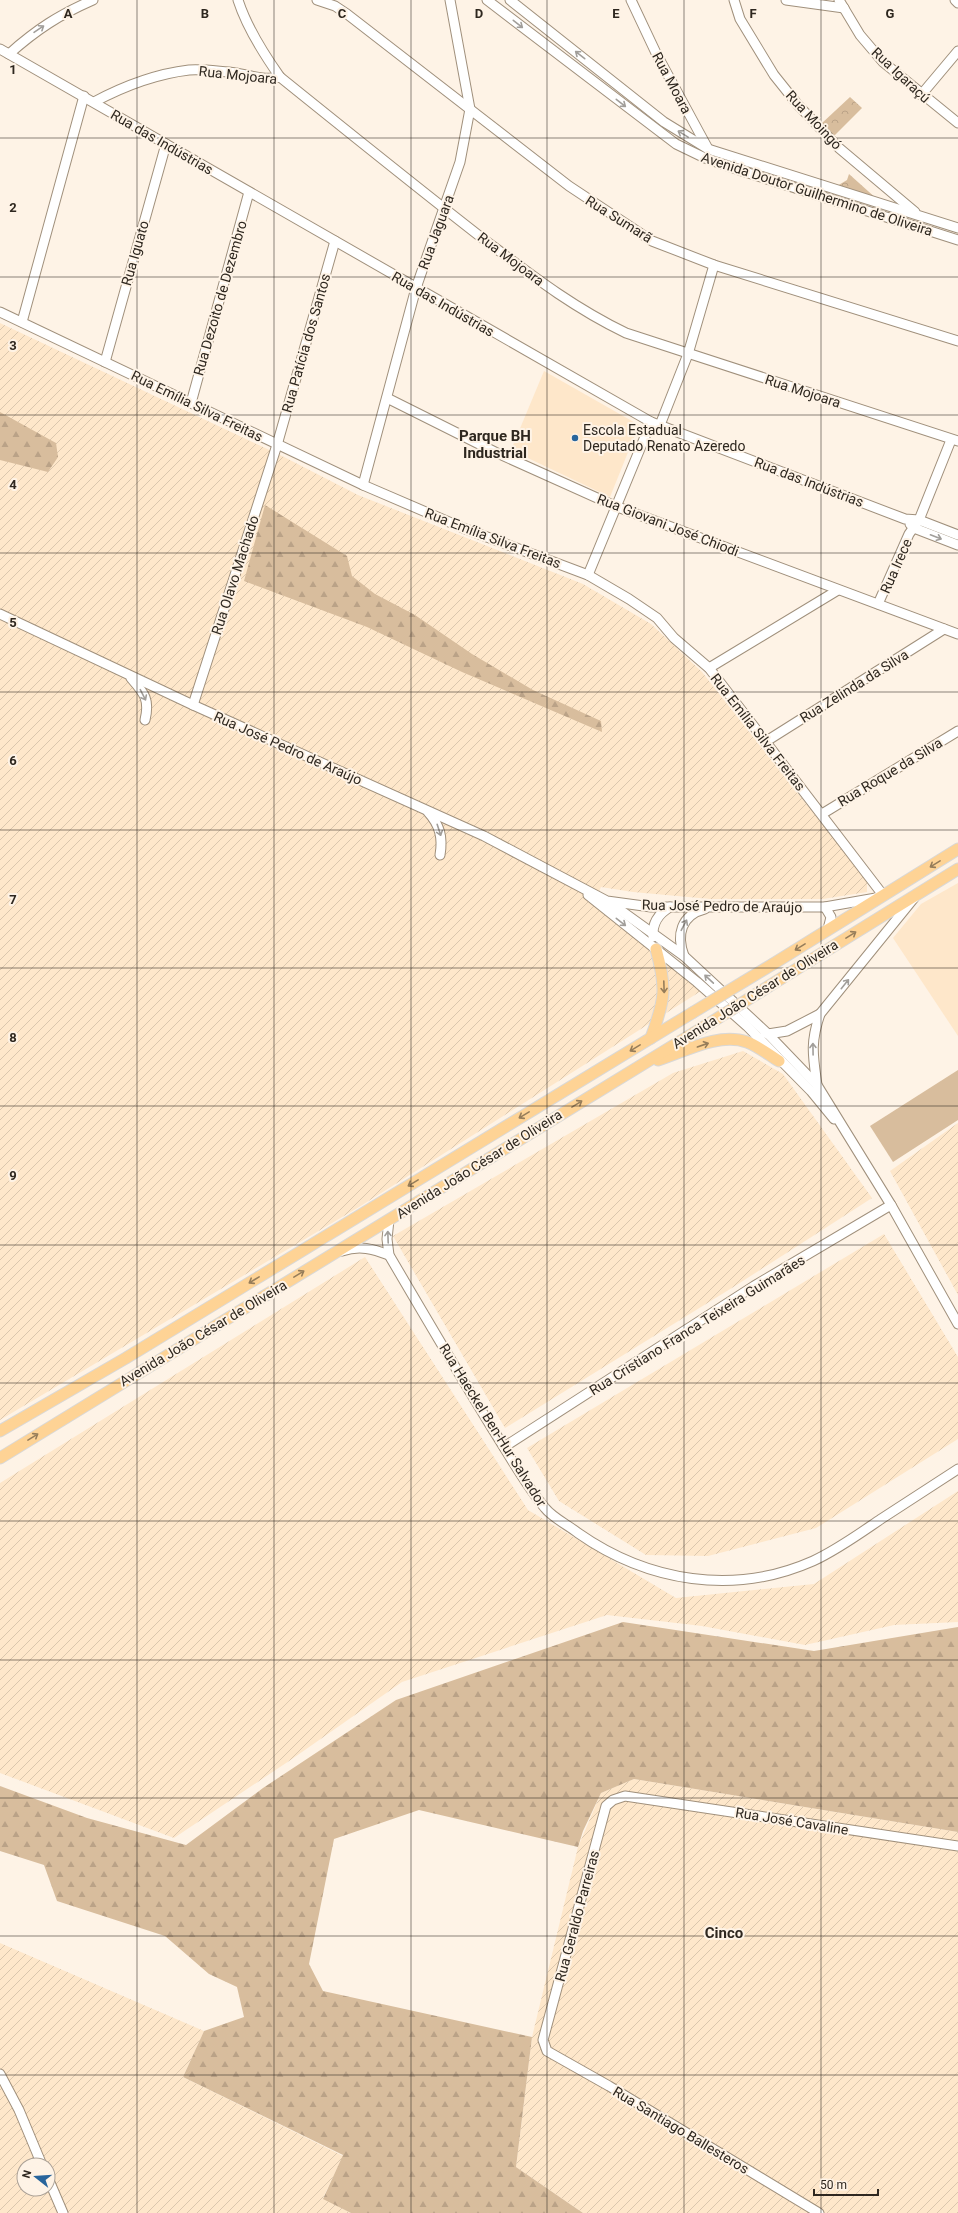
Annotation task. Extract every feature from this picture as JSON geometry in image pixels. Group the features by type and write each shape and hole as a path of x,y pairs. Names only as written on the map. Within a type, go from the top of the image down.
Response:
{"main road":[{"name":"Avenida João César de Oliveira","path":"0,1431 126,1358 773,964 958,849"},
{"name":"Avenida João César de Oliveira","path":"0,1459 958,869"},
{"path":"912,878 909,884 911,889 917,894"},
{"path":"651,1038 661,1012 664,994 663,975 656,949"},
{"path":"640,1066 710,1042 726,1040 747,1042 779,1061"}],"street":[{"path":"9,54 32,34 60,15 93,0"},
{"path":"238,0 244,17 263,53 280,77"},
{"name":"Rua Sumarã","path":"317,0 334,3 569,186 619,221 652,241 714,265 958,341"},
{"name":"Rua Jaguara","path":"363,485 416,288 445,209 460,162 470,109 450,0"},
{"name":"Avenida Doutor Guilhermino de Oliveira","path":"487,0 676,144 718,163 958,240"},
{"name":"Avenida Doutor Guilhermino de Oliveira","path":"510,0 664,122 708,149 958,228"},
{"name":"Rua Moara","path":"631,0 656,53 708,149 718,163"},
{"name":"Rua Moingó","path":"734,0 740,19 774,75 798,105 839,148 898,199 922,216"},
{"path":"786,0 841,4"},
{"path":"955,0 958,3"},
{"name":"Rua Igaraçú","path":"841,4 860,35 883,62 958,123"},
{"name":"Rua das Indústrias","path":"0,49 655,424 905,519 958,545"},
{"path":"921,94 958,51"},
{"name":"Rua Mojoara","path":"94,102 121,87 154,77 190,70 231,73 267,80 280,77 445,209 562,298 596,319 626,333 688,354 955,440"},
{"path":"22,322 84,96"},
{"name":"Rua Iguato","path":"105,362 166,144"},
{"name":"Rua Dezoito de Dezembro","path":"191,403 249,192"},
{"name":"Rua Patícia dos Santos","path":"277,444 335,241"},
{"path":"588,575 615,506 688,354 714,265"},
{"name":"Rua Emília Silva Freitas","path":"0,312 363,485 463,528 588,575 629,599 657,618 674,638 709,668 822,814 882,897"},
{"name":"Rua Giovani José Chiodi","path":"386,398 495,452 615,506 958,634"},
{"name":"Rua Irece","path":"878,604 909,534 917,524 955,440"},
{"name":"Rua Olavo Machado","path":"193,705 277,444"},
{"name":"Rua das Indústrias","path":"917,524 958,535"},
{"path":"709,668 838,590"},
{"name":"Rua José Pedro de Araújo","path":"0,614 193,705 484,836 607,901 651,907 825,907 882,897"},
{"name":"Rua Zelinda da Silva","path":"765,742 944,629"},
{"path":"127,674 144,692 148,706 145,720"},
{"name":"Rua Roque da Silva","path":"822,814 958,731"},
{"path":"426,810 440,830 442,844 440,855"},
{"name":"Rua José Pedro de Araújo","path":"575,884 590,898 656,949 724,1006"},
{"path":"817,1085 812,1049 814,1031 820,1014 917,894"},
{"path":"607,901 684,956 768,1034 817,1085 835,1112 837,1120 891,1205 958,1324"},
{"path":"656,949 652,932 657,918 662,912 672,907"},
{"path":"825,907 831,916 828,930"},
{"path":"684,956 680,944 681,928 691,916 710,908"},
{"path":"724,1006 768,1034 787,1031 820,1014"},
{"path":"724,1006 747,1026 779,1061 810,1091 833,1118 837,1120"},
{"name":"Rua Cristiano Franca Teixeira Guimarães","path":"504,1448 754,1286 891,1205"},
{"name":"Rua Haeckel Ben-Hur Salvador","path":"389,1220 387,1239 389,1255 504,1448 545,1509 620,1558 656,1572 690,1579 721,1580 752,1578 783,1571 813,1561 847,1542 958,1469"},
{"path":"333,1254 351,1248 370,1247 389,1255"},
{"name":"Rua José Cavaline","path":"625,1796 958,1846"},
{"name":"Rua Geraldo Parreiras","path":"544,2047 543,2040 606,1806 613,1800 625,1796"},
{"name":"Rua Santiago Ballesteros","path":"544,2047 547,2051 609,2086 819,2213"},
{"path":"0,2074 19,2110 39,2157"},
{"path":"56,2197 63,2213"}],"shaded area":[{"path":"0,323 284,457 358,495 583,584 651,624 702,672 867,881 867,892 823,899 710,899 633,892 601,887 595,900 648,948 701,991 359,1207 0,1420"},
{"name":"Escola Estadual Deputado Renato Azeredo","path":"544,371 639,425 610,497 511,450"},
{"path":"958,883 958,1036 893,938 921,904"},
{"path":"743,1051 783,1074 872,1198 735,1286 505,1428 393,1236 673,1073"},
{"path":"958,1123 958,1295 890,1171"},
{"path":"884,1234 958,1357 958,1439 816,1528 708,1556 646,1555 559,1501 527,1448"},
{"path":"365,1257 528,1510 676,1598 814,1584 958,1491 958,1622 894,1625 805,1645 702,1626 607,1615 402,1682 292,1759 174,1838 0,1773 0,1483"},
{"path":"634,1779 958,1832 958,2213 583,2213 516,2167 532,2037 578,1847 601,1793"},
{"path":"0,1943 204,2031 183,2077 343,2156 323,2198 351,2213 0,2213"}],"green space":[{"path":"850,97 862,108 833,137 821,124"},
{"path":"849,174 878,200 837,186 847,180"},
{"path":"0,412 56,443 58,457 48,472 0,460"},
{"path":"265,505 347,556 352,576 375,594 415,615 472,654 533,690 601,721 602,732 462,672 367,627 244,581"},
{"path":"958,1070 958,1120 893,1162 870,1126"},
{"path":"623,1622 814,1651 958,1627 958,1832 634,1779 601,1793 583,1831 578,1847 419,1810 334,1839 309,1964 323,1991 532,2037 516,2167 583,2213 351,2213 323,2199 343,2155 183,2077 204,2031 244,2017 237,1987 209,1974 165,1936 57,1901 44,1865 0,1851 0,1786 87,1818 186,1845 263,1788 396,1700"}],"place":[{"name":"Escola Estadual Deputado Renato Azeredo","path":"575,438"}],"district":[{"name":"Parque BH Industrial","path":"495,444"},
{"name":"Cinco","path":"724,1933"}]}
